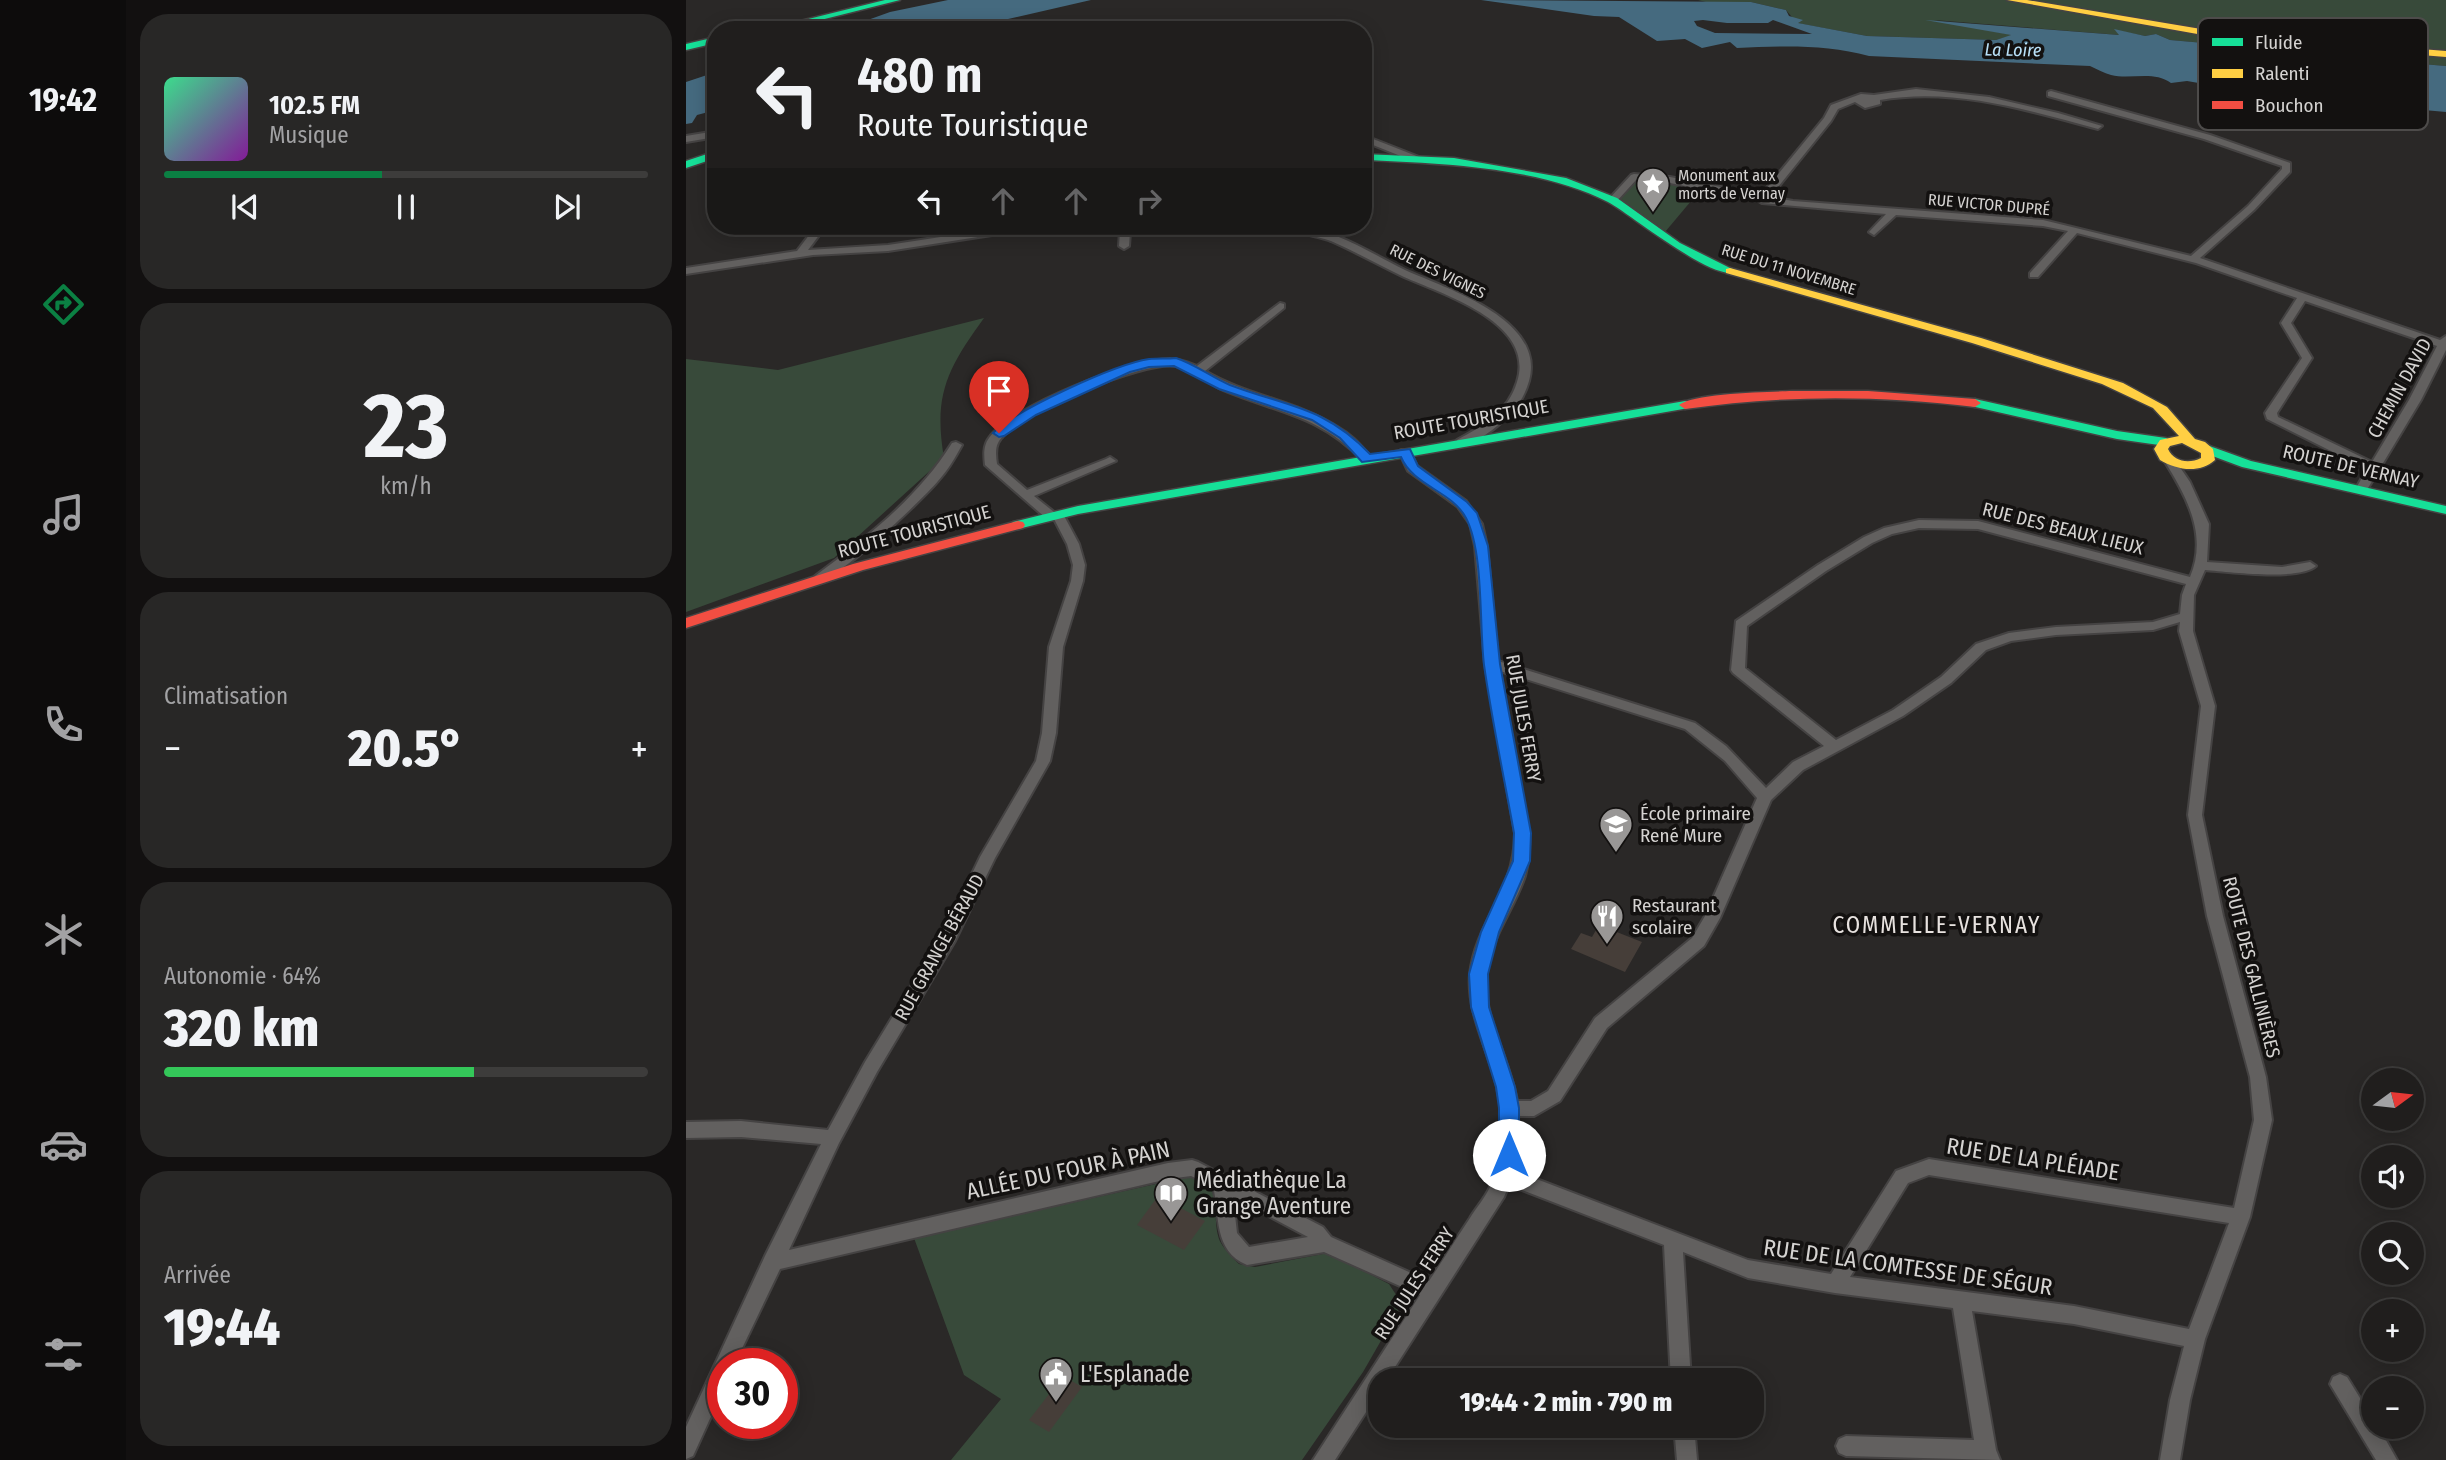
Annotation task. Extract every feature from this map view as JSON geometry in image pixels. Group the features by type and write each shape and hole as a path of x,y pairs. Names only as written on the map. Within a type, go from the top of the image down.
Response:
{"street":[{"path":"806,21 896,0"},
{"path":"2011,0 2198,31"},
{"path":"686,47 707,42"},
{"path":"2428,53 2446,54"},
{"path":"1762,200 1828,119 1832,109 1861,96 1874,98 1920,92 1966,96 2031,108 2098,126"},
{"path":"2052,94 2207,136 2287,165 2287,170 2250,208 2193,259"},
{"path":"686,139 707,136"},
{"path":"1372,142 1416,159"},
{"path":"686,164 707,157"},
{"name":"RUE DU 11 NOVEMBRE","path":"1372,157 1500,168 1562,180 1613,201 1676,245 1719,267 1776,286 1986,341 2129,390 2153,402 2168,414 2189,440"},
{"name":"RUE VICTOR DUPRÉ","path":"1613,201 1634,177 1670,180 1762,200 1892,213 2043,223 2193,259 2444,342"},
{"path":"1874,232 1892,213"},
{"path":"2034,275 2075,229"},
{"path":"800,254 814,235"},
{"path":"686,271 800,254 888,248 972,235"},
{"path":"1124,246 1125,235"},
{"name":"RUE DES VIGNES","path":"1325,235 1358,248 1392,267 1467,301 1491,316 1524,351 1527,366 1522,387 1506,414 1461,442"},
{"path":"2304,296 2286,323 2307,358 2304,367 2271,413 2273,419 2374,468"},
{"path":"1197,372 1280,306"},
{"name":"CHEMIN DAVID","path":"2361,490 2415,400 2444,342"},
{"path":"1054,515 1025,495 991,465 990,447 994,439 1011,424 1125,369 1148,363 1176,362 1223,387 1316,417 1344,435 1367,459"},
{"name":"ROUTE TOURISTIQUE","path":"686,623 818,580 1054,515 1461,442 1693,404 1834,394 1969,403 2035,414 2111,432 2150,448 2168,450"},
{"path":"1506,414 1507,429 1516,433"},
{"path":"2168,414 2168,450 2189,440"},
{"name":"ROUTE DE VERNAY","path":"2189,440 2247,464 2446,510"},
{"path":"818,580 852,555 945,468 956,444"},
{"path":"2184,482 2196,466 2204,464 2209,456 2204,448"},
{"name":"ROUTE DE VERNAY","path":"2168,450 2196,466 2247,464"},
{"name":"ROUTE DES GALLINIÈRES","path":"2168,450 2203,524 2201,566 2188,595 2186,631 2208,706 2195,815 2215,916 2258,1077 2263,1120 2241,1217 2195,1339 2180,1400 2170,1460"},
{"name":"RUE JULES FERRY","path":"1325,1459 1498,1191 1509,1155 1506,1087 1480,1007 1478,974 1490,932 1521,861 1522,833 1492,664 1481,546 1476,524 1462,505 1412,468 1405,452"},
{"path":"1025,495 1110,461"},
{"name":"RUE GRANGE BÉRAUD","path":"732,1348 833,1138 949,937 988,856 1043,761 1049,733 1056,647 1077,581 1079,565 1073,544 1054,515"},
{"name":"RUE DES BEAUX LIEUX","path":"1835,747 1738,670 1741,624 1822,568 1888,530 1919,524 1978,525 2194,582"},
{"path":"2201,566 2282,570 2310,566"},
{"path":"1509,1108 1534,1109 1554,1096 1601,1023 1698,942 1712,918 1765,797 1798,766 1898,713 1946,680 1981,647 2009,637 2056,631 2153,626 2187,616"},
{"path":"1492,664 1690,726 1714,741 1735,760 1765,797"},
{"path":"686,1130 714,1127 833,1138"},
{"name":"RUE DE LA PLÉIADE","path":"1835,1284 1902,1177 1929,1167 2241,1217"},
{"name":"ALLÉE DU FOUR À PAIN","path":"772,1262 1168,1171 1192,1168 1317,1233 1325,1243"},
{"name":"RUE DE LA COMTESSE DE SÉGUR","path":"1504,1175 1748,1269 1835,1284 2074,1315 2195,1339"},
{"path":"1220,1181 1229,1240 1236,1250 1247,1255 1325,1243 1433,1292"},
{"path":"1673,1241 1680,1368"},
{"path":"1846,1446 1988,1455 1961,1300"},
{"path":"2340,1384 2387,1460"},
{"name":"RUE GRANGE BÉRAUD","path":"686,1449 707,1403"},
{"path":"1685,1438 1687,1460"}],"green space":[{"path":"1698,0 2446,0 2446,66 2428,65 2428,18 2198,18 2198,42 2170,40 2156,34 2145,36 2115,30 2120,35 1934,20 2013,35 1996,40 1867,36 1797,23 1786,10 1751,2 1710,3"},
{"path":"1637,179 1702,188 1665,232 1620,199"},
{"path":"984,318 961,352 946,383 941,416 944,458 834,558 686,612 686,359 778,370"},
{"path":"1187,1177 1209,1187 1215,1203 1221,1243 1239,1264 1255,1267 1328,1253 1389,1284 1402,1304 1363,1372 1302,1460 951,1460 1001,1399 964,1375 914,1238"}],"water":[{"path":"948,0 1091,0 999,21 865,21 890,12"},
{"name":"La Loire","path":"1481,0 1751,2 1786,10 1789,16 1803,20 1798,23 1867,36 1996,40 2011,35 1925,20 2119,35 2114,29 2198,42 2198,83 2171,83 2149,76 2119,76 2090,66 1869,56 1836,49 1803,47 1737,48 1730,42 1702,48 1685,39 1657,41 1619,17","holes":["1773,20 1812,34 1715,33 1697,26 1694,21 1768,23"]},
{"path":"2428,65 2446,66 2446,112 2428,110"},
{"path":"707,75 707,112 697,115 692,123 686,124 686,82"}],"building":[{"name":"Restaurant scolaire","path":"1599,925 1642,942 1625,972 1571,949 1581,933 1592,937"},
{"name":"Médiathèque La Grange Aventure","path":"1158,1196 1205,1221 1184,1250 1137,1225"},
{"name":"L'Esplanade","path":"1063,1376 1082,1387 1049,1432 1029,1420"}],"traffic: fast":[{"path":"806,21 896,0"},
{"path":"686,47 707,42"},
{"path":"686,165 707,157"},
{"path":"1372,157 1454,161 1562,180 1613,200 1676,245 1730,271"},
{"path":"1975,403 2117,435 2166,442"},
{"path":"1018,525 1078,510 1685,405"},
{"path":"2204,448 2247,464 2446,510"}],"traffic: slow":[{"path":"2011,0 2198,31"},
{"path":"2428,53 2446,54"},
{"path":"1730,271 2017,353 2118,385 2158,406 2189,440"},
{"path":"2183,439 2200,445 2208,452 2208,460 2186,466 2165,457 2161,449 2165,443 2183,439"}],"traffic: jam":[{"path":"1685,405 1755,397 1830,394 1905,396 1975,403"},
{"path":"686,623 858,567 1018,525"}],"place":[{"name":"Monument aux morts de Vernay","path":"1653,214"},
{"name":"École primaire René Mure","path":"1616,854"},
{"name":"Restaurant scolaire","path":"1607,946"},
{"name":"Médiathèque La Grange Aventure","path":"1171,1223"},
{"name":"L'Esplanade","path":"1056,1404"}],"district":[{"name":"COMMELLE-VERNAY","path":"1937,925"}],"route":[{"path":"999,433 1032,412 1125,369 1148,363 1176,362 1223,387 1316,417 1355,444 1367,459 1405,452 1412,468 1462,505 1472,516 1481,546 1492,664 1522,833 1521,861 1490,932 1478,974 1480,1007 1506,1087 1509,1155"}]}
